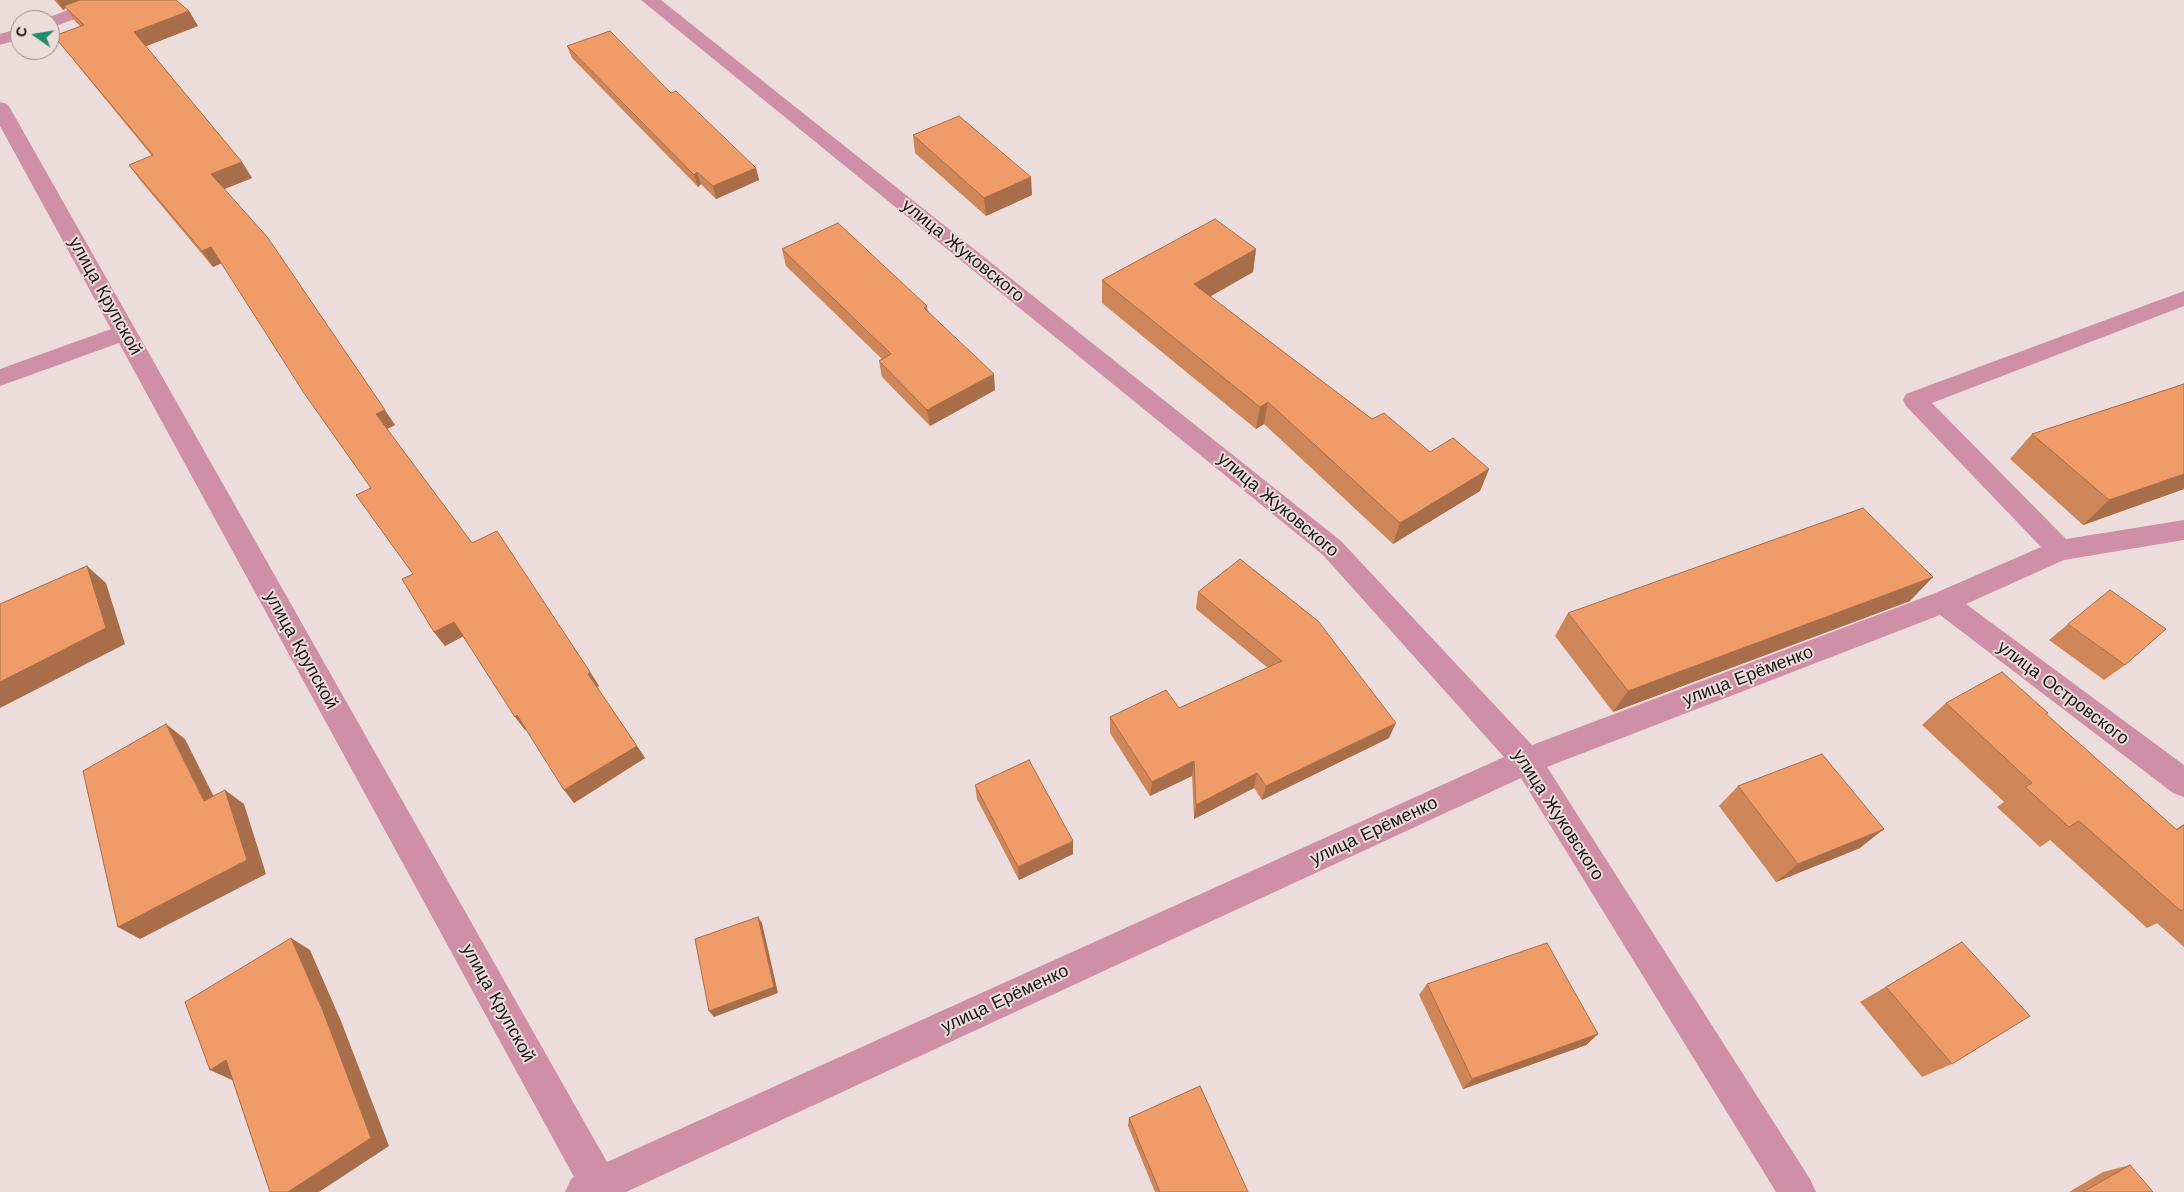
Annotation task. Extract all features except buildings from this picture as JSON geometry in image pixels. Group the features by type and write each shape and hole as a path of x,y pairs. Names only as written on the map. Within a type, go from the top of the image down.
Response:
{"street":[{"path":"60,18 109,0"},
{"name":"улица Жуковского","path":"650,0 1332,548 1526,761 1797,1192"},
{"name":"улица Крупской","path":"0,108 125,332 595,1190"},
{"path":"2060,550 1915,400 2184,298"},
{"path":"0,378 125,332"},
{"name":"улица Ерёменко","path":"595,1190 1526,761 1943,602 2060,550 2184,530"},
{"name":"улица Островского","path":"1943,602 2184,784"}]}
